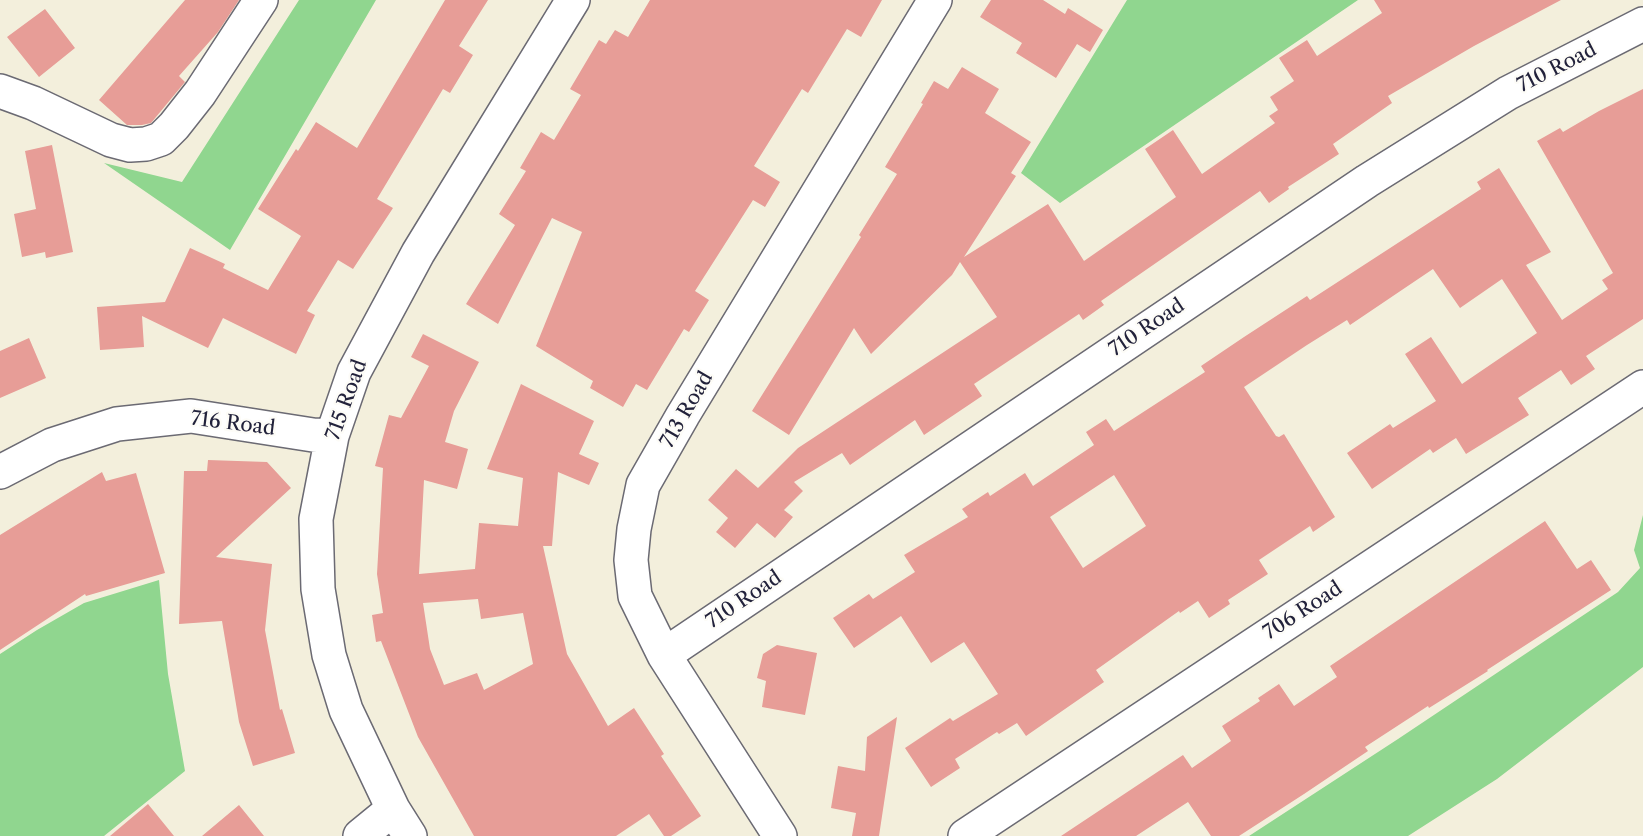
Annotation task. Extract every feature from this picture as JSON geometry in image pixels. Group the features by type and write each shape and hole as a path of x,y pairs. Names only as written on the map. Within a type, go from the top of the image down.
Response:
{"street":[{"path":"0,91 33,103 111,140 130,145 146,144 161,139 200,93 261,0"},
{"name":"715 Road","path":"401,822 346,710 329,655 318,589 316,519 332,436 354,372 418,253 573,0"},
{"name":"713 Road","path":"780,836 664,655 635,596 631,560 634,529 643,486 683,415 935,0"},
{"name":"710 Road","path":"664,655 1349,192 1508,93 1643,24"},
{"name":"706 Road","path":"965,836 1643,387"},
{"name":"716 Road","path":"0,472 52,445 117,424 191,416 332,436"},
{"path":"360,836 401,822"}],"green space":[{"path":"299,0 376,0 230,250 104,163 182,182"},
{"path":"1127,0 1358,0 1060,203 1021,173"},
{"path":"1643,515 1643,667 1497,779 1408,836 1249,836 1618,592 1640,568 1634,550"},
{"path":"159,580 168,674 185,771 104,836 0,836 0,654 84,603"}],"building":[{"path":"185,0 239,0 218,32 179,76 185,82 151,123 127,125 99,100"},
{"path":"445,0 488,0 459,46 473,55 450,93 443,89 377,199 393,208 353,269 338,260 307,311 315,315 296,354 223,318 208,348 142,316 144,347 100,350 97,307 165,302 190,248 225,264 223,268 268,290 301,236 258,209 316,122 357,148"},
{"path":"650,0 882,0 861,37 847,29 808,93 802,89 754,166 780,182 765,207 753,200 695,291 709,300 689,332 684,329 647,390 636,384 623,407 590,388 593,381 536,346 582,232 552,218 498,324 466,304 515,225 499,214 526,171 520,168 541,132 554,140 581,95 570,89 599,40 606,44 615,30 628,37"},
{"path":"991,0 1043,0 1065,14 1068,8 1103,30 1090,52 1077,44 1056,78 1016,53 1022,43 980,17"},
{"path":"1374,0 1561,0 1474,46 1388,96 1392,103 1333,144 1339,154 1288,187 1289,189 1269,203 1260,191 1101,301 1104,305 1083,320 1079,314 974,384 982,396 924,435 915,420 850,465 842,453 794,482 803,491 784,510 793,517 775,538 757,523 735,548 716,532 728,518 708,500 736,469 758,488 798,448 997,317 960,262 952,275 871,354 854,328 789,435 752,411 861,237 859,235 897,174 885,167 923,104 921,103 934,81 948,89 962,67 999,89 985,113 1031,142 1011,173 1016,176 964,257 1048,204 1084,261 1176,197 1145,149 1173,130 1202,174 1275,123 1269,116 1278,110 1270,97 1294,81 1279,58 1307,40 1317,56 1382,13"},
{"path":"45,9 75,48 39,77 7,37"},
{"path":"1643,89 1643,319 1586,356 1595,369 1571,385 1561,370 1518,398 1529,415 1466,454 1456,438 1433,453 1430,449 1372,489 1347,453 1390,424 1393,428 1436,401 1405,354 1431,337 1462,384 1537,333 1502,279 1460,308 1433,269 1350,325 1347,320 1307,345 1244,387 1276,436 1284,434 1335,517 1313,532 1310,526 1259,560 1268,574 1228,600 1230,604 1209,618 1198,601 1180,613 1179,611 1096,670 1104,682 1026,736 1017,723 999,734 997,732 955,759 960,768 931,787 905,748 950,718 953,721 998,694 964,642 931,663 901,616 854,648 833,618 869,594 873,599 915,572 904,555 968,517 962,509 988,492 990,496 1025,473 1033,486 1094,445 1086,432 1106,419 1114,431 1205,372 1201,366 1244,337 1307,296 1310,300 1481,189 1477,182 1499,168 1551,252 1526,265 1562,320 1608,289 1602,280 1613,273 1537,141 1560,128 1563,132","holes":["1114,475 1146,526 1083,568 1050,517"]},
{"path":"52,145 73,252 46,258 45,252 22,257 14,214 36,209 25,151"},
{"path":"423,334 479,362 454,411 445,442 468,449 457,489 424,480 419,574 475,569 479,523 518,526 523,478 487,469 521,384 594,421 579,454 599,463 589,485 558,472 552,546 543,546 567,654 608,726 634,708 664,754 661,756 701,816 671,836 664,836 649,814 616,836 474,836 418,737 381,641 376,642 372,615 383,613 377,574 383,468 375,466 389,415 401,418 429,366 411,357","holes":["478,599 481,619 523,613 533,664 484,690 477,673 444,685 430,649 423,603"]},
{"path":"29,338 46,378 0,398 0,351"},
{"path":"208,460 267,462 291,488 216,557 272,564 265,630 280,710 282,709 295,753 253,766 239,722 222,621 179,624 184,471 207,471"},
{"path":"102,472 106,481 136,473 165,573 86,596 85,594 0,650 0,535"},
{"path":"1545,521 1577,569 1591,560 1611,590 1488,671 1365,747 1368,751 1304,794 1239,836 1211,836 1188,802 1136,836 1061,836 1183,755 1192,768 1231,741 1222,726 1260,701 1258,698 1279,684 1294,706 1337,677 1330,666"},
{"path":"777,645 817,653 805,715 762,707 766,681 757,678 763,654"},
{"path":"897,717 879,836 852,836 856,813 831,808 838,766 865,771 867,737"},
{"path":"148,804 174,836 110,836"},
{"path":"239,805 264,836 202,836"}]}
